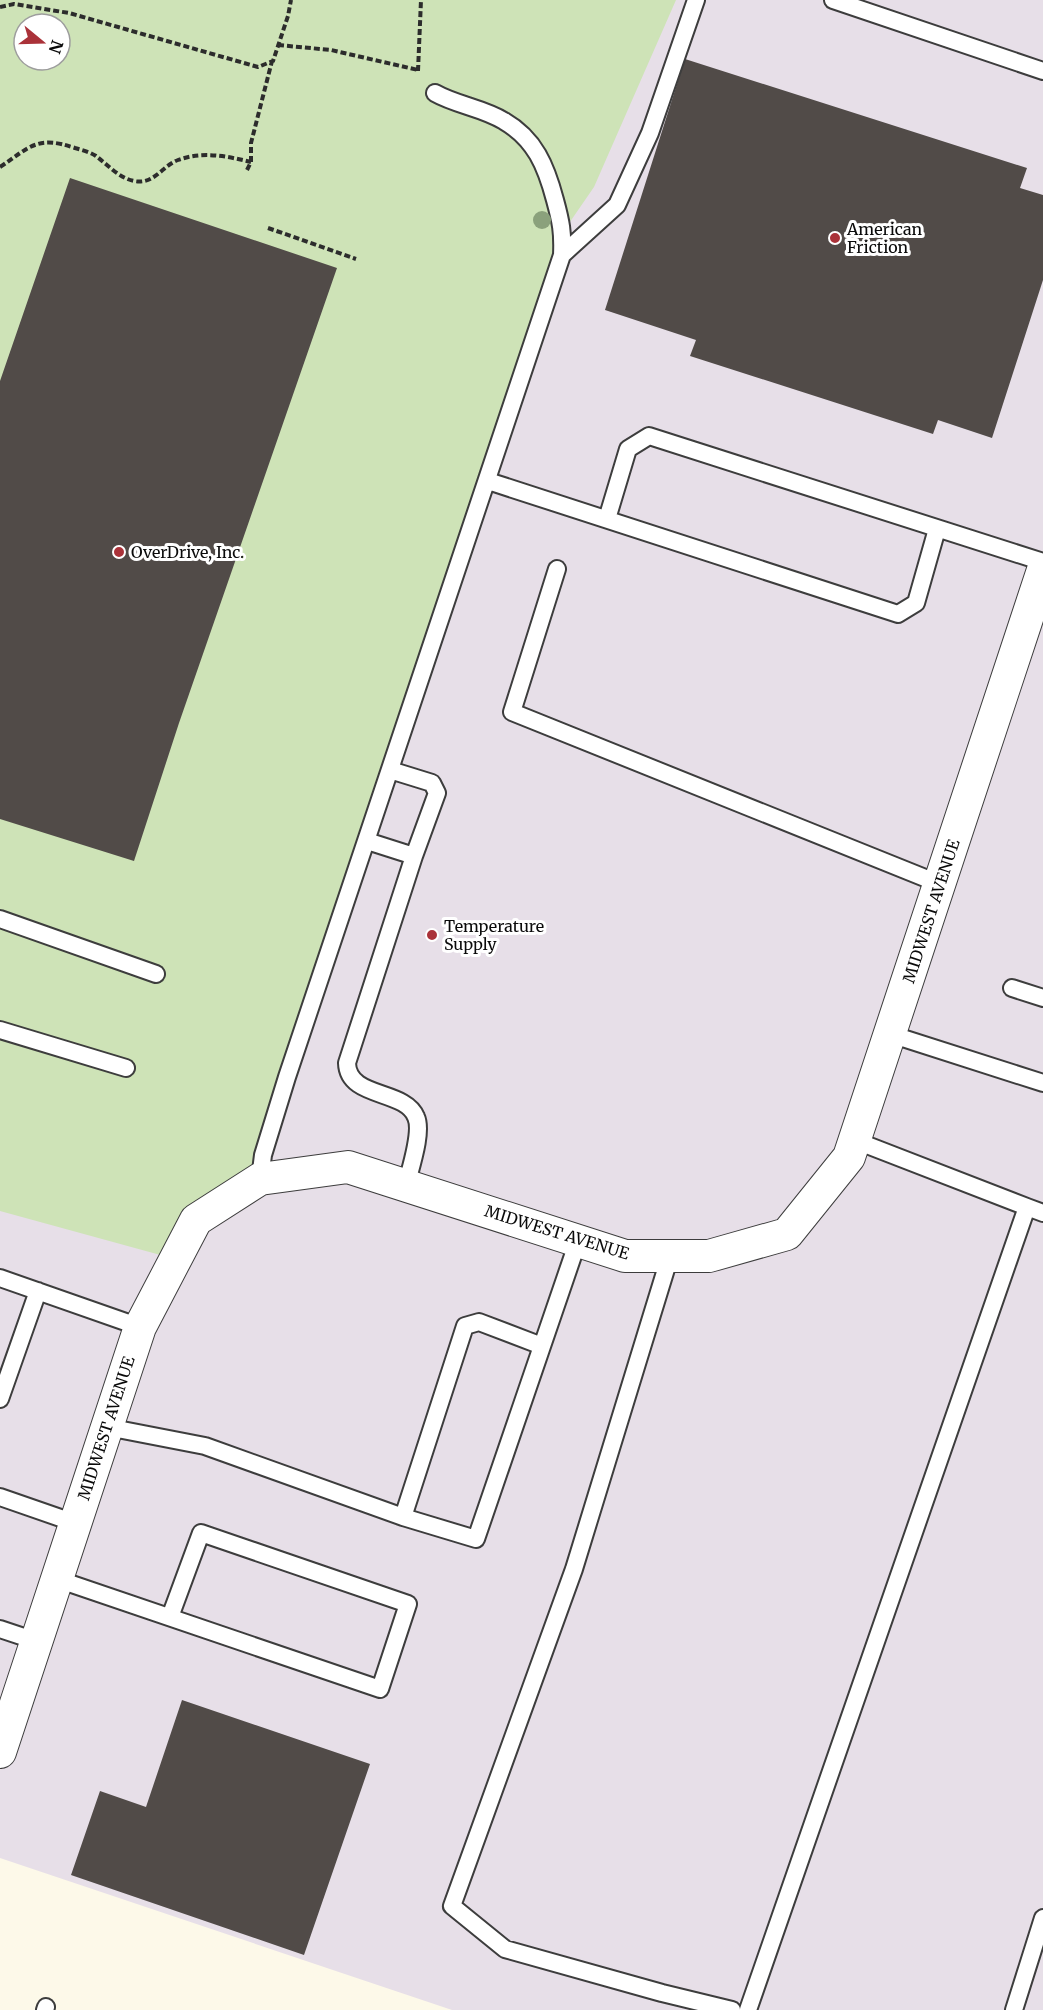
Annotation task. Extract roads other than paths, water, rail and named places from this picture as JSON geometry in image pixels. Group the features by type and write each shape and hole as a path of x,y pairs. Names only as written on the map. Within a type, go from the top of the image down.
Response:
{"street":[{"name":"MIDWEST AVENUE","path":"0,1752 140,1327 196,1220 260,1179 348,1167 625,1256 709,1256 787,1234 849,1156 1043,570"}],"lane":[{"path":"562,255 617,205 650,133 696,0"},
{"path":"833,0 1043,71"},
{"path":"260,1179 263,1155 271,1125 562,255 563,232 548,172 539,153 526,137 502,119 435,93"},
{"path":"607,519 628,449 649,436 937,530 1043,562"},
{"path":"488,481 898,614 916,603 937,530"},
{"path":"557,569 512,712 940,884"},
{"path":"390,770 432,783 437,792 346,1063 347,1072 355,1083 408,1106 417,1117 417,1135 406,1185"},
{"path":"367,841 414,856"},
{"path":"0,919 156,974"},
{"path":"1012,988 1043,998"},
{"path":"0,1030 126,1068"},
{"path":"890,1034 1043,1083"},
{"path":"748,2010 1035,1210 854,1140"},
{"path":"106,1427 205,1446 403,1517 476,1539 578,1241"},
{"path":"670,1256 574,1569 452,1906 505,1948 662,1993 732,2010"},
{"path":"0,1278 140,1327"},
{"path":"0,1399 38,1291"},
{"path":"403,1517 465,1326 479,1322 542,1346"},
{"path":"0,1497 75,1523"},
{"path":"57,1579 380,1689 408,1604 201,1533 170,1617"},
{"path":"0,1629 36,1641"},
{"path":"1014,2010 1043,1918"}],"place":[{"name":"American Friction","path":"835,238"},
{"name":"OverDrive, Inc.","path":"119,552"},
{"name":"Temperature Supply","path":"432,935"}]}
